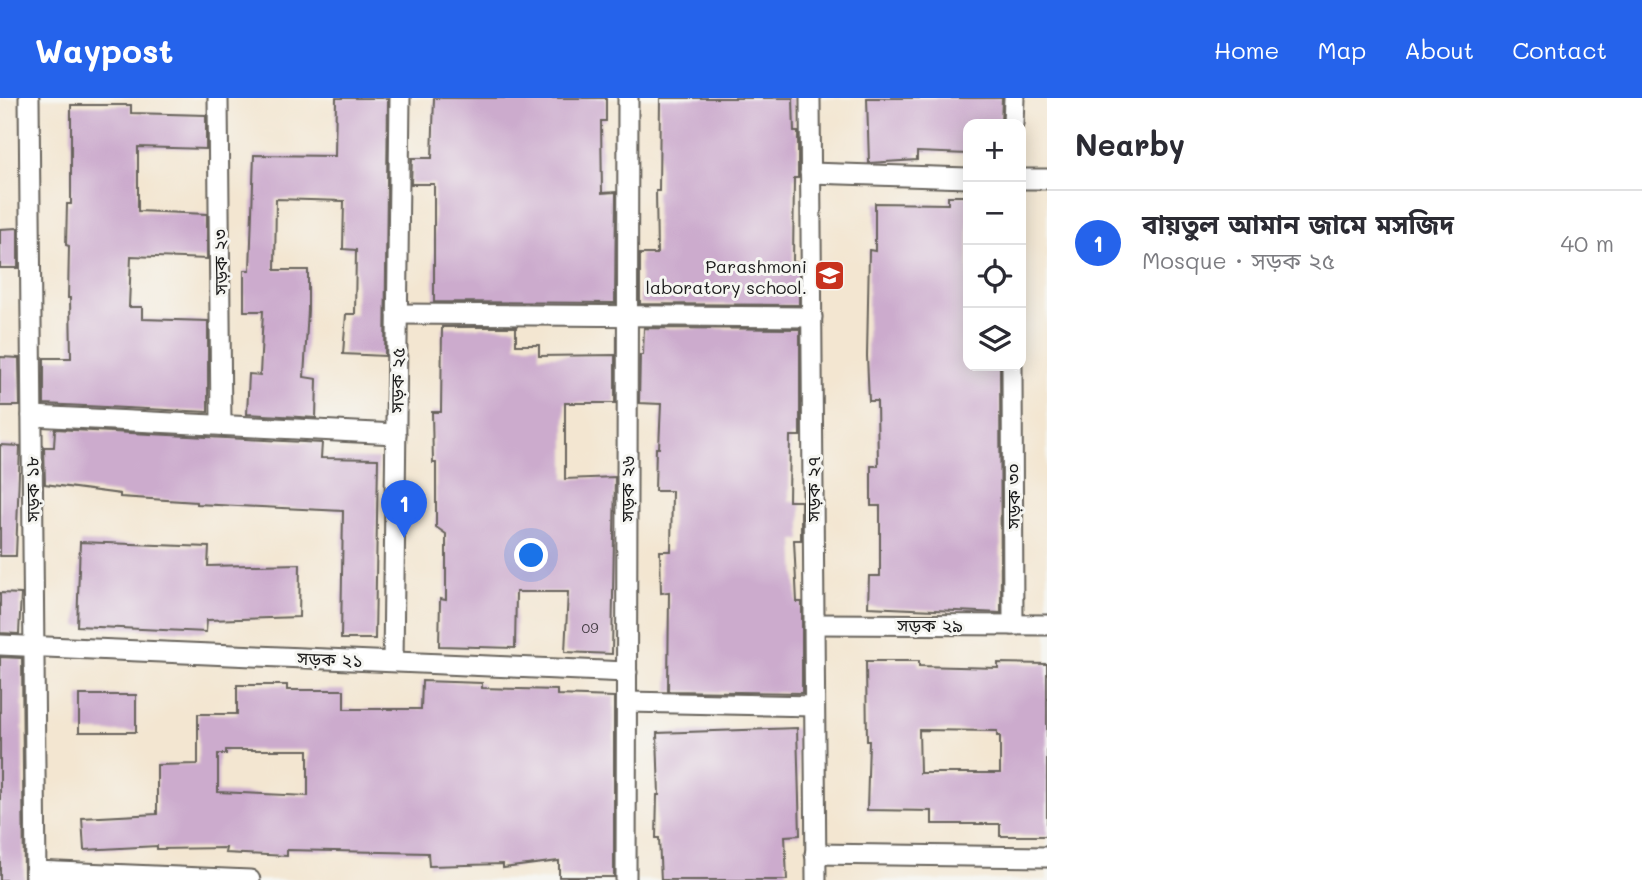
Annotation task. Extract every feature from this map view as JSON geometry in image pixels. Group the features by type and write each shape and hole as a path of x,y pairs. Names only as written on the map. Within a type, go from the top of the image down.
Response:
{"street":[{"name":"সড়ক ১৮","path":"29,98 36,875"},
{"name":"সড়ক ২৩","path":"218,98 222,425"},
{"name":"সড়ক ২৫","path":"393,661 400,98"},
{"name":"সড়ক ২৬","path":"626,880 628,98"},
{"name":"সড়ক ২৭","path":"810,98 816,880"},
{"path":"1013,119 1014,98"},
{"path":"810,173 963,178"},
{"path":"1026,179 1047,178"},
{"path":"397,314 811,317"},
{"name":"সড়ক ৩০","path":"1012,371 1013,625"},
{"path":"32,416 396,434"},
{"name":"সড়ক ২৯","path":"814,624 1047,625"},
{"name":"সড়ক ২১","path":"0,645 627,671"},
{"path":"627,702 814,706"},
{"path":"815,854 1047,857"},
{"path":"36,875 250,880"}],"building":[{"path":"336,98 388,98 385,356 343,354 346,314 355,314 356,250 343,249 344,201 276,199 275,270 308,270 304,377 317,379 316,418 247,414 249,374 260,375 263,311 244,311 244,270 250,270 254,155 335,156"},
{"path":"434,98 606,98 606,121 601,121 602,193 616,192 615,303 434,302 434,184 411,184 412,158 432,158"},
{"path":"660,98 793,98 794,132 798,132 798,178 794,178 793,262 799,262 799,305 640,304 640,254 657,254 656,191 659,191"},
{"path":"867,98 1002,98 1001,119 963,119 963,154 917,152 917,160 869,163"},
{"path":"71,105 131,105 131,113 206,115 206,149 138,147 138,211 207,214 207,259 131,256 129,307 142,307 142,319 208,321 208,412 44,404 44,358 71,358 69,246 66,245 67,204 71,204"},
{"path":"948,196 963,196 963,371 1000,371 1001,613 868,607 869,576 880,576 880,506 871,506 871,466 878,466 877,401 869,401 867,356 869,250 875,251 875,203 948,204"},
{"path":"18,228 18,268 0,268 0,229"},
{"path":"442,327 516,327 516,345 539,345 539,356 615,355 615,403 565,403 565,479 615,477 612,654 565,652 568,592 516,592 515,648 439,646 440,599 446,600 446,534 436,527 436,463 433,463 432,412 441,412"},
{"path":"644,328 800,329 800,436 790,436 789,501 801,501 801,540 794,540 797,602 802,602 802,693 668,691 669,592 661,593 660,551 671,551 672,491 655,491 661,404 639,403 640,355 643,355"},
{"path":"0,357 19,358 20,406 0,406"},
{"path":"55,429 322,443 321,458 378,459 375,639 341,639 343,511 197,504 120,497 120,494 45,484 44,447 54,447"},
{"path":"0,445 20,446 16,556 0,556"},
{"path":"80,542 209,547 208,566 300,564 299,617 207,620 206,632 77,626"},
{"path":"0,593 21,594 19,634 0,633"},
{"path":"0,657 22,658 24,880 0,880"},
{"path":"866,661 919,661 919,666 998,668 998,663 1047,664 1047,836 1000,836 1000,824 932,824 932,811 867,810","holes":["919,730 997,731 997,736 1000,736 1000,773 920,773"]},
{"path":"422,681 482,683 482,688 557,690 557,695 614,697 614,877 559,877 559,861 503,868 503,864 429,866 428,853 287,850 287,856 225,853 226,848 157,849 157,846 84,850 82,818 157,814 157,765 198,764 198,714 237,714 237,685 287,685 287,690 344,690 344,709 421,709","holes":["226,750 308,750 308,796 218,792 218,754 226,754"]},
{"path":"79,695 136,695 136,732 79,732"},
{"path":"797,728 800,835 785,836 787,880 661,880 659,838 656,838 659,795 657,733"}],"place":[{"name":"Parashmoni laboratory school.","path":"830,276"},
{"name":"বায়তুল আমান জামে মসজিদ","path":"404,538"}]}
